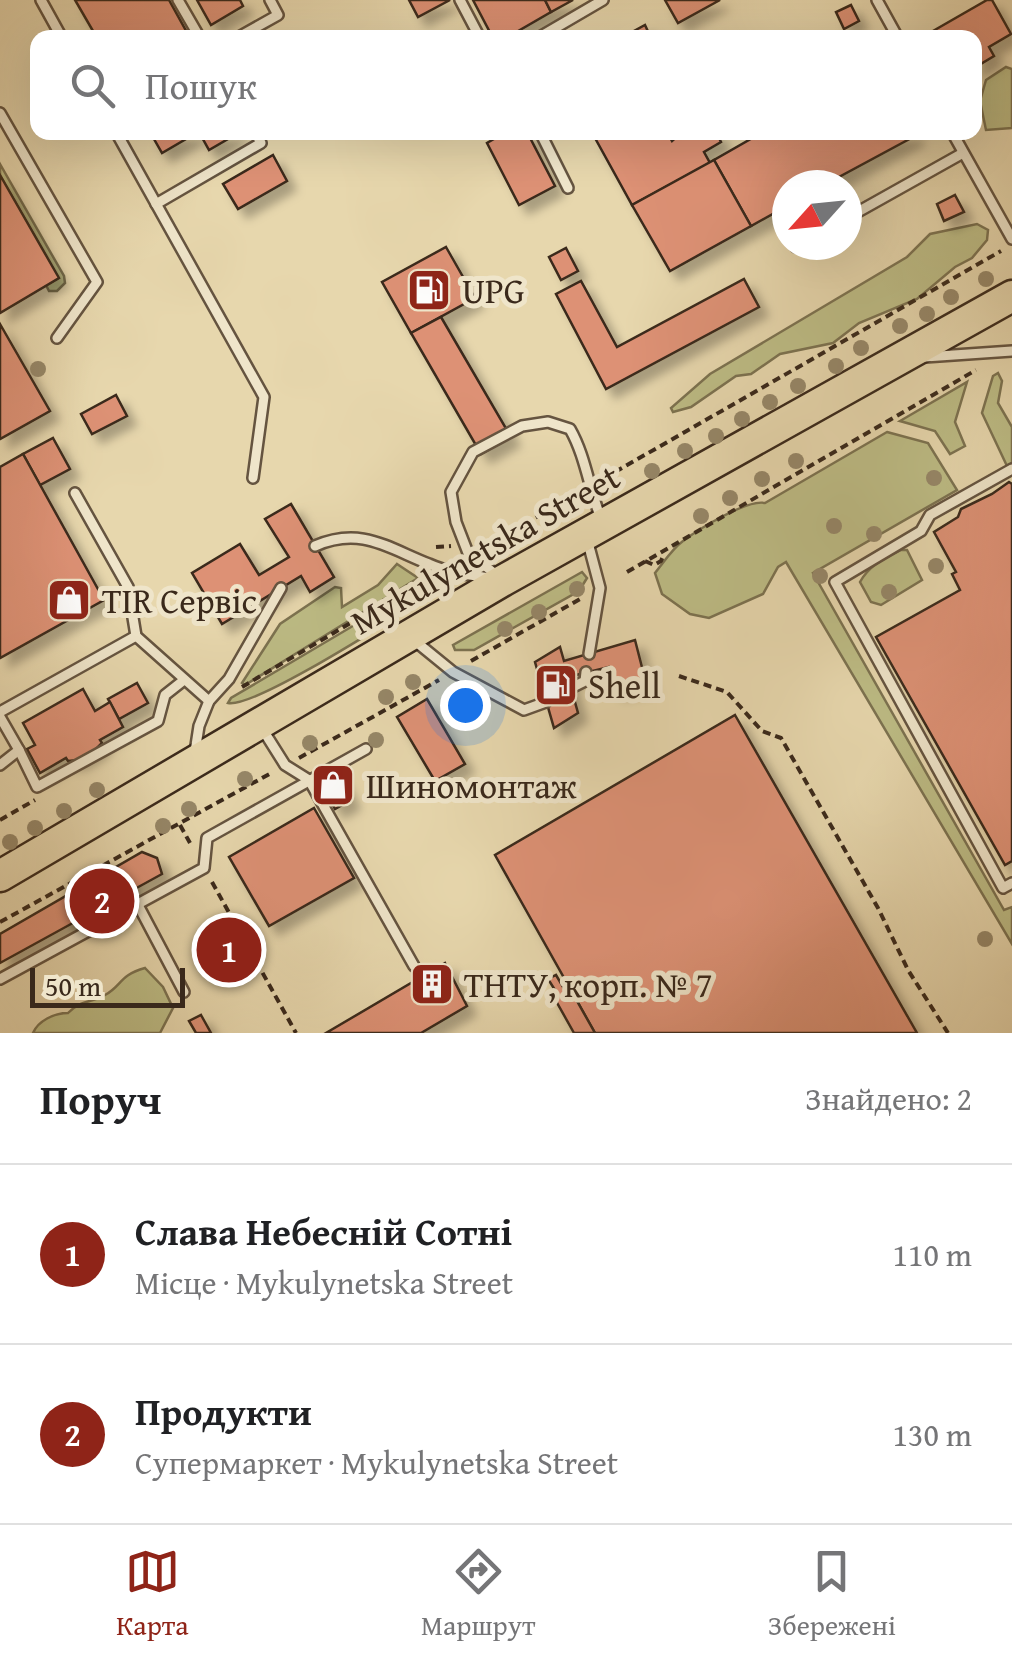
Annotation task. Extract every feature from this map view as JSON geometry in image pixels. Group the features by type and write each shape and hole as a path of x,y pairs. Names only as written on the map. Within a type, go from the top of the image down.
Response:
{"highway":[{"name":"Mykulynetska Street","path":"0,876 504,580 1012,296"}],"lane":[{"path":"41,0 58,30"},
{"path":"178,0 195,30"},
{"path":"252,30 278,15 270,0"},
{"path":"460,0 476,30"},
{"path":"551,30 602,0"},
{"path":"877,0 894,30"},
{"path":"0,113 97,282 57,338"},
{"path":"120,140 264,397 253,478"},
{"path":"156,204 261,143 259,140"},
{"path":"544,140 568,188"},
{"path":"956,140 1012,242"},
{"path":"862,210 963,153"},
{"path":"897,358 1012,351"},
{"path":"504,580 468,552 456,522 452,492 474,452 522,426 548,422 570,429 581,448 600,588 589,654"},
{"path":"1012,470 930,514 922,530 835,582 1003,888 1012,883"},
{"path":"75,493 128,586 136,636 209,701"},
{"path":"315,546 336,537 382,542 454,573 504,580"},
{"path":"193,762 209,701 229,678 281,588"},
{"path":"136,636 0,714 37,787 158,721 165,696 184,680"},
{"path":"410,636 452,672 524,710 546,702"},
{"path":"572,688 585,681 586,672"},
{"path":"259,724 286,765 309,780 414,966"},
{"path":"0,980 204,868 207,838 366,749"},
{"path":"0,765 19,750"},
{"path":"138,905 184,992"}],"path":[{"path":"615,472 1012,242"},
{"path":"627,572 980,368"},
{"path":"491,544 588,487"},
{"path":"436,547 458,546"},
{"path":"242,687 420,582"},
{"path":"471,661 580,599"},
{"path":"679,676 727,692 762,732 781,738 878,908 908,970 948,1033"},
{"path":"0,922 438,680"},
{"path":"180,825 296,1033"}],"shaded area":[{"path":"1006,67 1012,69 1012,128 986,130 982,94 986,80"},
{"path":"0,164 64,276 65,283 57,291 49,291 46,285 58,278 0,175"},
{"path":"977,224 988,230 987,240 972,258 917,299 859,323 833,343 780,354 751,374 736,376 691,407 673,412 671,408 710,374 907,257 930,234"},
{"path":"998,373 1002,381 998,403 1012,427 1012,463 1007,466 982,413 993,376"},
{"path":"967,382 955,422 965,446 950,454 935,431 900,421"},
{"path":"887,432 928,443 957,490 813,573 1004,910 1012,907 1012,944 786,562 778,567 763,594 709,618 690,614 662,594 655,573 675,548 700,529 735,510 765,503"},
{"path":"907,550 922,580 881,605 871,602 860,582 883,559"},
{"path":"397,564 418,578 245,685 242,683 280,624 335,587 341,588 342,607 378,585"},
{"path":"582,572 587,578 579,591 474,650 455,650 453,645"},
{"path":"429,581 437,583 435,593 363,638 267,691 228,703 231,698"},
{"path":"145,968 163,987 173,1008 160,1033 33,1033 47,1018 68,1013 111,992 130,974"}],"building":[{"path":"75,0 169,0 186,30 92,30"},
{"path":"197,0 240,0 243,6 211,25"},
{"path":"409,0 450,0 418,17"},
{"path":"473,0 545,0 551,12 520,30 489,30"},
{"path":"545,0 573,0 551,12"},
{"path":"665,0 720,0 678,23"},
{"path":"992,0 1011,34 989,47 994,56 982,63 982,30 935,30"},
{"path":"851,5 859,21 844,29 836,12"},
{"path":"155,140 184,140 162,153"},
{"path":"203,140 226,140 209,150"},
{"path":"531,140 555,186 519,205 487,143"},
{"path":"596,140 720,140 704,152 710,163 632,205"},
{"path":"749,140 908,140 852,170 772,170 772,214 751,226 714,160"},
{"path":"273,155 287,181 238,209 223,184"},
{"path":"714,160 751,226 670,271 632,205"},
{"path":"0,175 59,278 0,313"},
{"path":"955,195 964,212 944,221 937,204"},
{"name":"UPG","path":"446,247 475,298 411,333 382,282"},
{"path":"566,248 578,271 561,280 549,257"},
{"path":"744,279 759,307 606,389 556,294 581,281 617,347"},
{"path":"441,317 511,437 481,454 411,333"},
{"path":"0,324 50,411 0,439"},
{"path":"116,395 127,416 92,434 81,414"},
{"path":"53,438 70,469 40,485 23,454"},
{"path":"23,454 104,600 0,658 0,467"},
{"path":"1009,482 1012,861 1005,865 876,637 960,590 952,574 956,572 934,532 958,517 961,509"},
{"path":"291,504 334,577 310,592 301,576 222,624 192,573 240,544 259,575 289,557 265,519"},
{"name":"Shell","path":"635,640 646,683 615,690 609,667 568,677 578,713 554,728 535,662 560,647 564,661"},
{"path":"137,683 148,703 119,719 108,699"},
{"path":"83,689 95,711 110,702 123,727 100,740 102,743 95,750 78,760 66,758 40,773 27,749 35,745 23,723"},
{"path":"427,699 465,764 435,781 397,717"},
{"path":"735,715 917,1033 595,1033 495,855"},
{"path":"334,767 351,800 335,809 317,776"},
{"path":"314,808 354,878 269,926 229,857"},
{"path":"142,852 157,858 162,874 0,963 0,934"},
{"name":"ТНТУ, корп. № 7","path":"445,963 467,1006 421,1033 326,1033"},
{"path":"556,975 563,987 568,985 595,1033 574,1033 551,992 555,990 548,979"},
{"path":"201,1015 211,1033 196,1033 189,1021"}],"place":[{"name":"UPG","path":"429,290"},
{"name":"TIR Сервіс","path":"69,600"},
{"name":"Shell","path":"556,685"},
{"name":"Шиномонтаж","path":"333,785"},
{"name":"Продукти","path":"102,901"},
{"name":"Слава Небесній Сотні","path":"229,950"},
{"name":"ТНТУ, корп. № 7","path":"432,984"}]}
